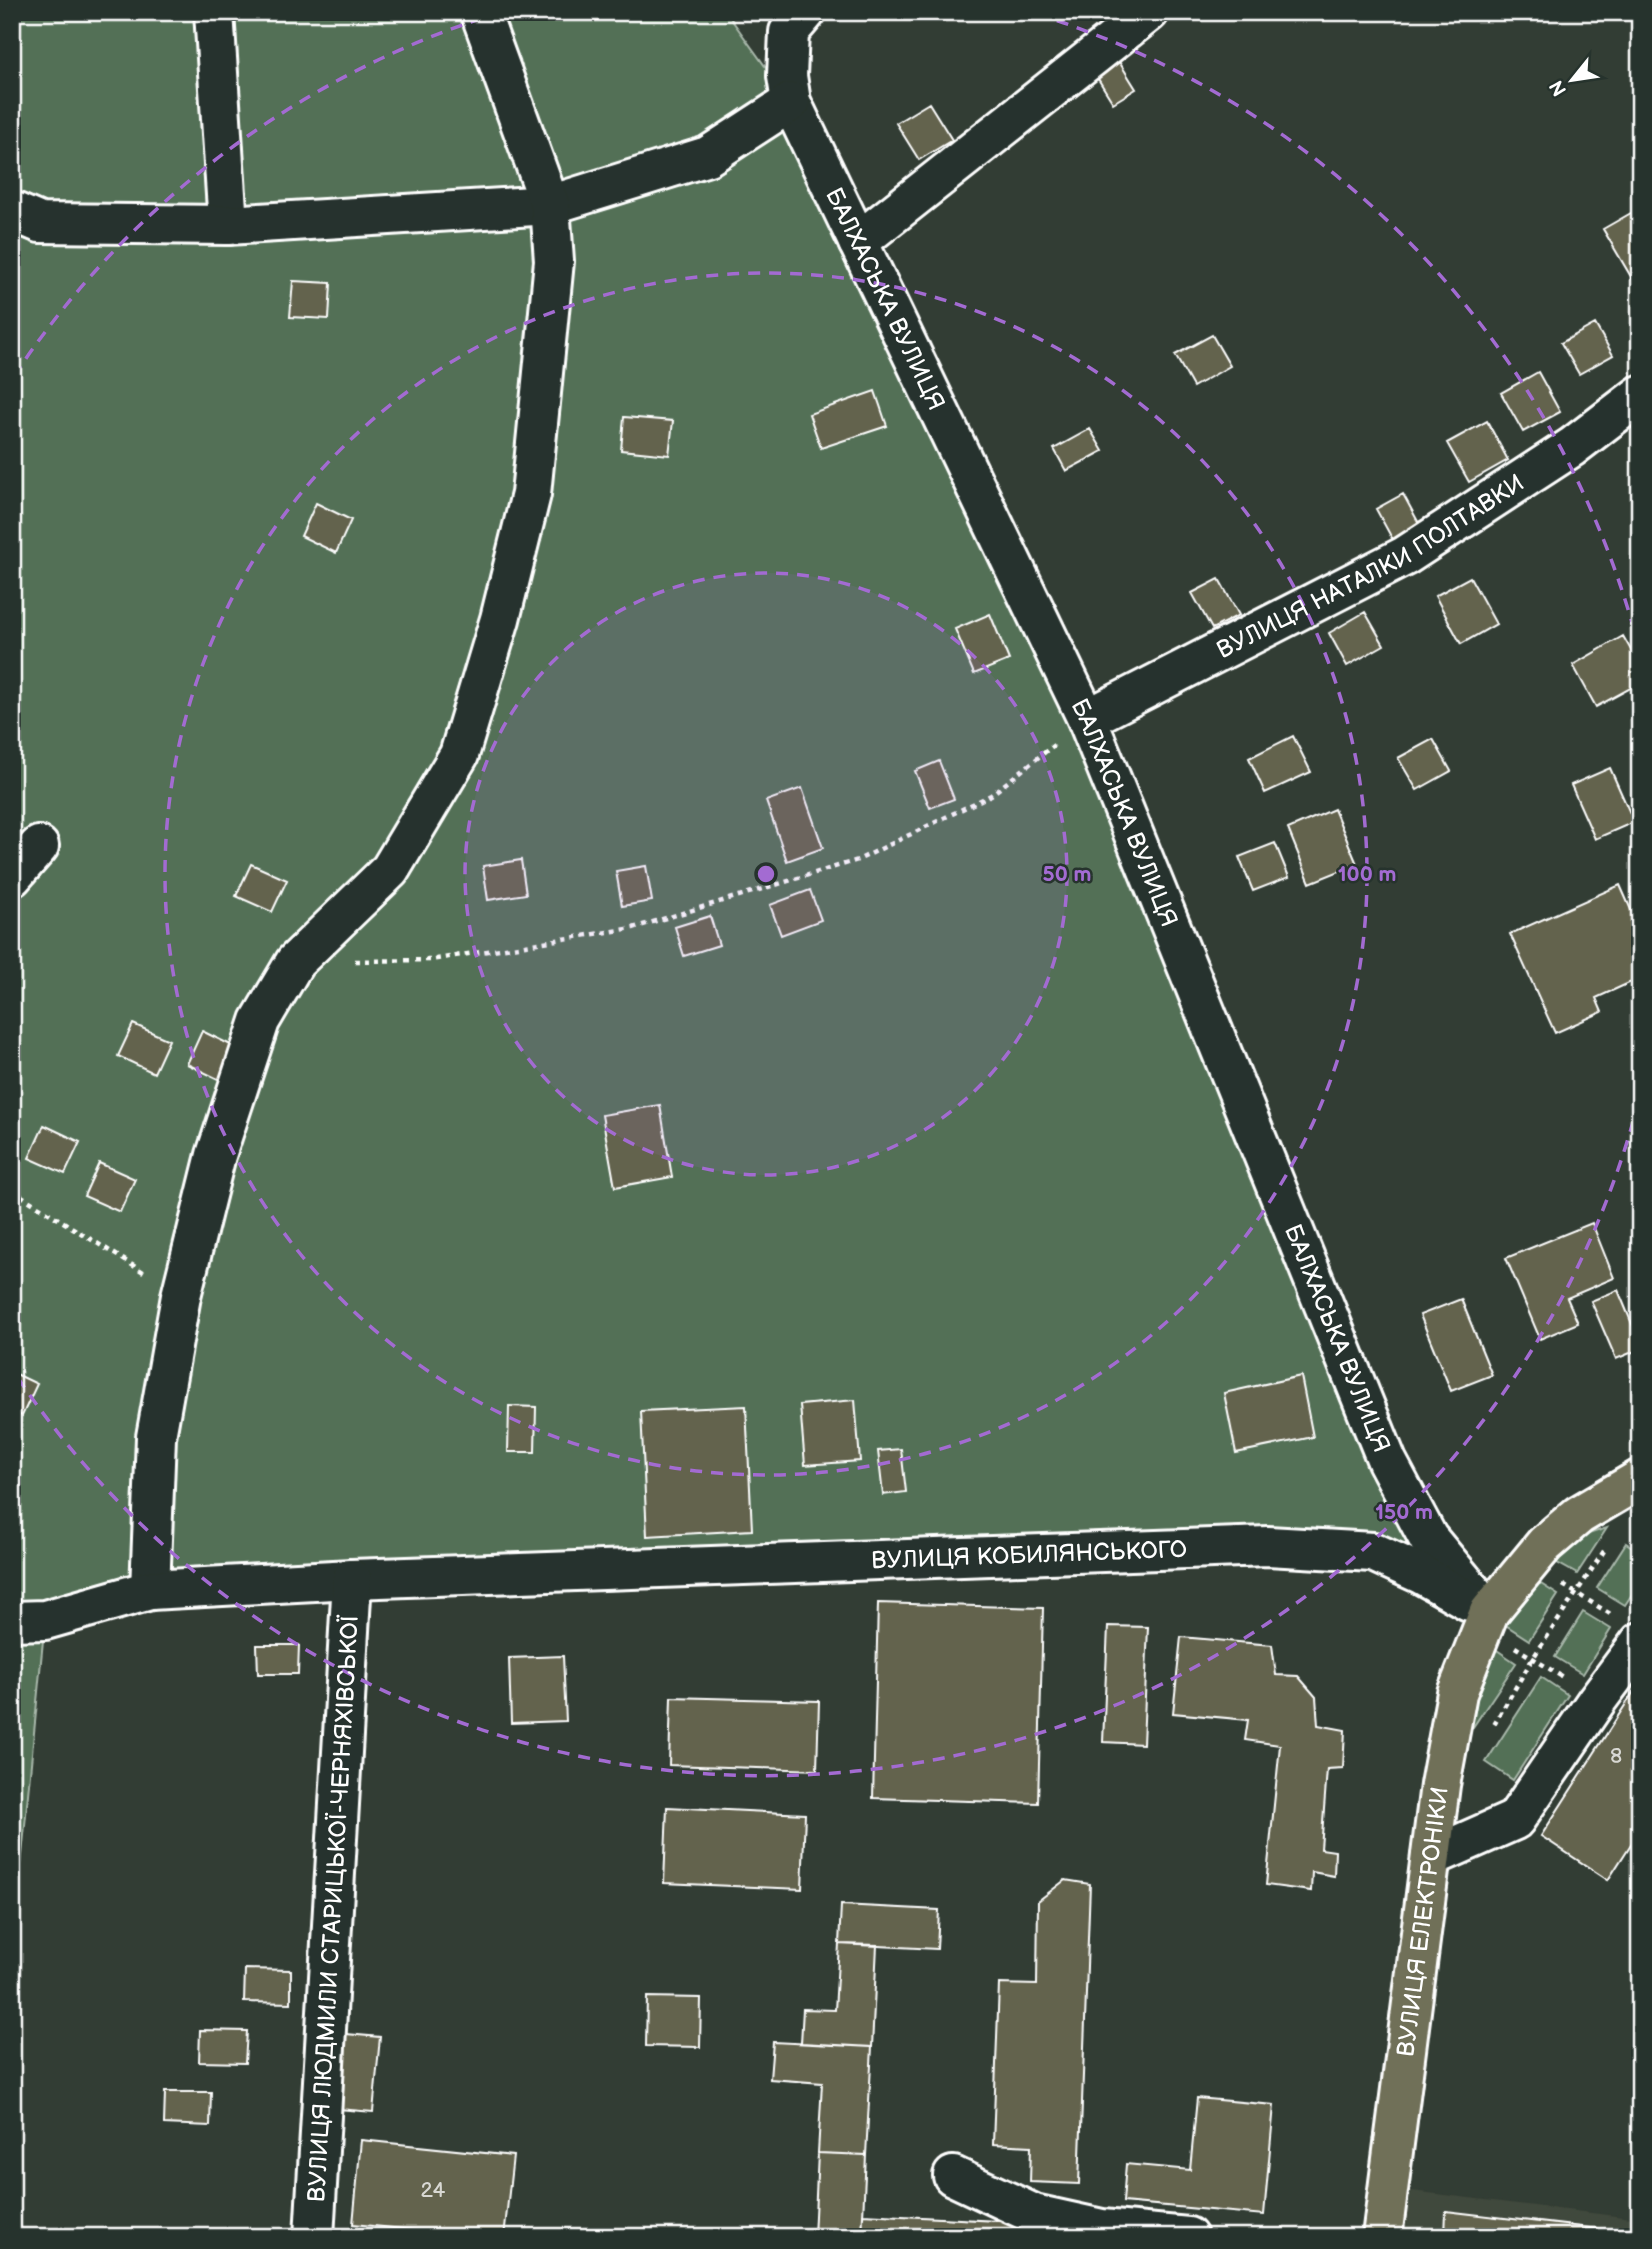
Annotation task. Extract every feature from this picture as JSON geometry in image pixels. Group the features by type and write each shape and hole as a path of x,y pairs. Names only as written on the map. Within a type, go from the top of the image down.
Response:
{"main road":[{"path":"1486,1619 1545,1544 1579,1515 1640,1479"},
{"name":"ВУЛИЦЯ ЕЛЕКТРОНІКИ","path":"1382,2237 1440,1785 1457,1693 1486,1619"}],"street":[{"path":"214,12 228,225"},
{"path":"150,1590 156,1437 181,1296 216,1155 260,1021 295,962 390,870 459,755 500,619 531,494 554,261 550,205 480,12"},
{"name":"БАЛХАСЬКА ВУЛИЦЯ","path":"806,12 789,32 787,76 791,102 1087,719 1387,1461 1428,1538 1486,1619"},
{"path":"858,242 1149,12"},
{"path":"12,211 40,223 228,225 550,205 708,156 791,102"},
{"name":"ВУЛИЦЯ НАТАЛКИ ПОЛТАВКИ","path":"1087,719 1405,556 1572,447 1640,395"},
{"path":"12,877 39,846"},
{"name":"ВУЛИЦЯ КОБИЛЯНСЬКОГО","path":"12,1621 45,1620 150,1590 352,1578 1268,1546 1373,1552 1421,1574 1486,1619"},
{"name":"ВУЛИЦЯ ЛЮДМИЛИ СТАРИЦЬКОЇ-ЧЕРНЯХІВСЬКОЇ","path":"314,2237 352,1578"},
{"path":"1431,1857 1515,1820 1597,1700 1629,1631"},
{"path":"953,2176 1034,2214 1102,2229 1188,2237"}],"path":[{"path":"295,962 430,960 633,928 858,860 991,795 1087,719"},
{"path":"12,1190 181,1296"},
{"path":"1491,1729 1533,1658 1611,1539"},
{"path":"1528,1564 1576,1593 1629,1631"},
{"path":"1486,1619 1533,1658 1597,1700"}],"shaded area":[{"path":"1388,2188 1640,2219 1640,2237 1382,2237"}],"green space":[{"path":"12,12 726,12 791,102 1087,719 1387,1461 1489,1612 1373,1552 352,1579 45,1620 12,1958"},
{"path":"1607,1528 1577,1574 1552,1560 1579,1537"},
{"path":"1626,1543 1640,1552 1640,1582 1625,1605 1597,1588"},
{"path":"1530,1577 1558,1595 1529,1640 1501,1622"},
{"path":"1583,1612 1611,1629 1583,1674 1555,1657"},
{"path":"1488,1644 1516,1663 1469,1733 1469,1699"},
{"path":"1541,1677 1568,1695 1513,1780 1486,1762"}],"building":[{"path":"554,12 575,12 559,21"},
{"path":"1118,60 1136,89 1113,103 1095,74"},
{"path":"929,103 952,140 919,160 896,123"},
{"path":"1631,213 1640,227 1640,292 1603,229"},
{"path":"293,281 331,283 329,319 290,317"},
{"path":"1595,324 1613,355 1579,374 1561,343"},
{"path":"1212,335 1230,366 1193,387 1175,355"},
{"path":"1538,372 1560,412 1523,432 1501,393"},
{"path":"875,391 887,426 821,448 809,414"},
{"path":"624,417 673,421 669,455 621,450"},
{"path":"1487,421 1508,460 1469,482 1447,443"},
{"path":"1090,429 1103,451 1066,471 1054,449"},
{"path":"1403,494 1421,527 1394,542 1376,509"},
{"path":"316,503 351,520 336,553 301,536"},
{"path":"1470,577 1496,624 1461,644 1435,596"},
{"path":"1219,579 1239,615 1212,629 1192,593"},
{"path":"1365,612 1384,645 1347,666 1329,633"},
{"path":"990,614 1009,660 974,674 955,629"},
{"path":"1623,636 1640,666 1640,683 1596,707 1573,665"},
{"path":"1293,736 1311,772 1265,793 1249,758"},
{"path":"1433,739 1451,771 1417,790 1398,758"},
{"path":"939,761 954,799 930,808 915,771"},
{"path":"1610,768 1634,822 1595,839 1571,785"},
{"path":"802,788 823,848 787,861 766,801"},
{"path":"1334,809 1357,864 1310,883 1288,829"},
{"path":"1275,843 1289,877 1253,891 1239,857"},
{"path":"521,860 526,894 488,900 483,866"},
{"path":"251,864 287,880 272,912 236,896"},
{"path":"646,866 652,901 622,906 616,871"},
{"path":"1620,885 1640,930 1640,978 1596,998 1602,1012 1555,1033 1510,934"},
{"path":"810,890 821,920 781,935 770,905"},
{"path":"710,916 719,945 684,956 675,927"},
{"path":"133,1024 169,1040 154,1073 118,1056"},
{"path":"202,1031 237,1048 222,1081 187,1064"},
{"path":"660,1105 672,1177 615,1187 602,1115"},
{"path":"44,1125 80,1142 65,1174 29,1158"},
{"path":"99,1163 135,1179 120,1212 84,1196"},
{"path":"1592,1223 1614,1278 1567,1298 1578,1323 1540,1339 1506,1258"},
{"path":"1618,1290 1640,1349 1616,1359 1591,1301"},
{"path":"1461,1299 1492,1375 1451,1391 1420,1315"},
{"path":"12,1372 37,1384 22,1416 12,1412"},
{"path":"1301,1376 1313,1437 1236,1453 1224,1393"},
{"path":"855,1400 860,1461 805,1465 800,1405"},
{"path":"509,1406 536,1407 535,1452 508,1452"},
{"path":"746,1406 752,1530 647,1536 641,1411"},
{"path":"901,1449 906,1492 883,1495 878,1451"},
{"path":"878,1603 1043,1608 1038,1803 873,1798"},
{"path":"1108,1626 1148,1627 1143,1744 1103,1742"},
{"path":"1181,1637 1272,1645 1276,1675 1298,1676 1316,1697 1318,1725 1345,1730 1343,1768 1327,1769 1321,1849 1335,1851 1334,1876 1312,1872 1311,1891 1266,1885 1280,1745 1245,1740 1248,1720 1173,1713"},
{"path":"257,1645 299,1645 298,1674 258,1674"},
{"path":"563,1656 566,1721 511,1723 509,1658"},
{"path":"1640,1682 1640,1830 1608,1880 1541,1836"},
{"path":"671,1697 819,1701 817,1770 669,1765"},
{"path":"667,1807 805,1814 802,1889 664,1883"},
{"path":"1065,1880 1090,1884 1079,2184 1030,2182 1031,2146 993,2144 999,1984 1037,1985 1038,1901"},
{"path":"841,1905 939,1910 937,1949 839,1944"},
{"path":"839,1944 877,1945 872,2047 801,2043 803,2009 835,2010"},
{"path":"245,1969 291,1970 291,2003 244,2002"},
{"path":"647,1997 701,1998 700,2047 646,2046"},
{"path":"200,2030 247,2031 245,2063 199,2062"},
{"path":"346,2034 380,2037 373,2112 339,2109"},
{"path":"773,2042 872,2047 866,2155 818,2153 822,2083 770,2079"},
{"path":"165,2092 211,2092 210,2126 164,2124"},
{"path":"1197,2098 1274,2105 1264,2215 1123,2202 1126,2164 1190,2170"},
{"path":"361,2140 513,2156 504,2237 353,2224"},
{"path":"818,2153 866,2155 862,2237 814,2237"},
{"path":"1446,2211 1640,2234 1640,2237 1445,2237"},
{"path":"863,2214 1017,2222 1017,2237 862,2237"},
{"path":"222,2231 268,2233 268,2237 222,2237"}]}
